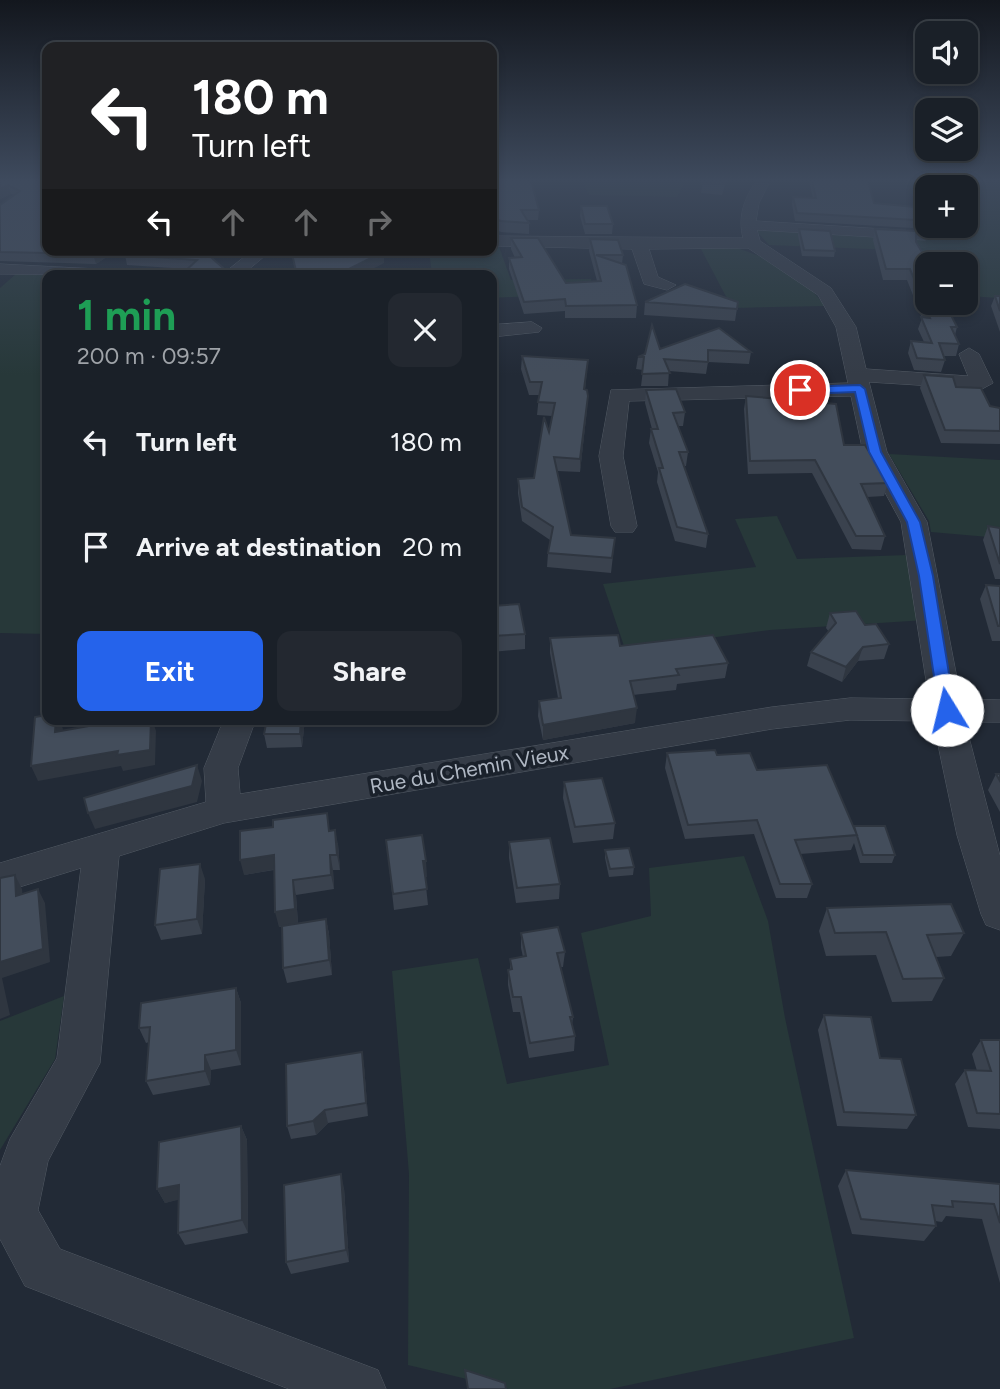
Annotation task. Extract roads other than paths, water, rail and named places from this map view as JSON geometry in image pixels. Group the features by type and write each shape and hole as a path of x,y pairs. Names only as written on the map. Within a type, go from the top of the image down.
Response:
{"street":[{"path":"640,246 650,280 667,285"},
{"path":"764,246 808,279 838,308 846,327 875,452 914,522 926,576 947,710 975,835 1000,914"},
{"path":"238,270 256,256"},
{"path":"113,270 124,257"},
{"path":"0,269 42,271"},
{"path":"497,331 532,328"},
{"path":"619,395 859,382 987,393 969,354"},
{"path":"620,369 611,456 624,526"},
{"name":"Rue du Chemin Vieux","path":"0,878 224,810 772,718 850,709 1000,711"},
{"path":"224,810 221,768 238,725"},
{"path":"102,846 78,1063 26,1155 13,1214 43,1268 359,1389"}]}
